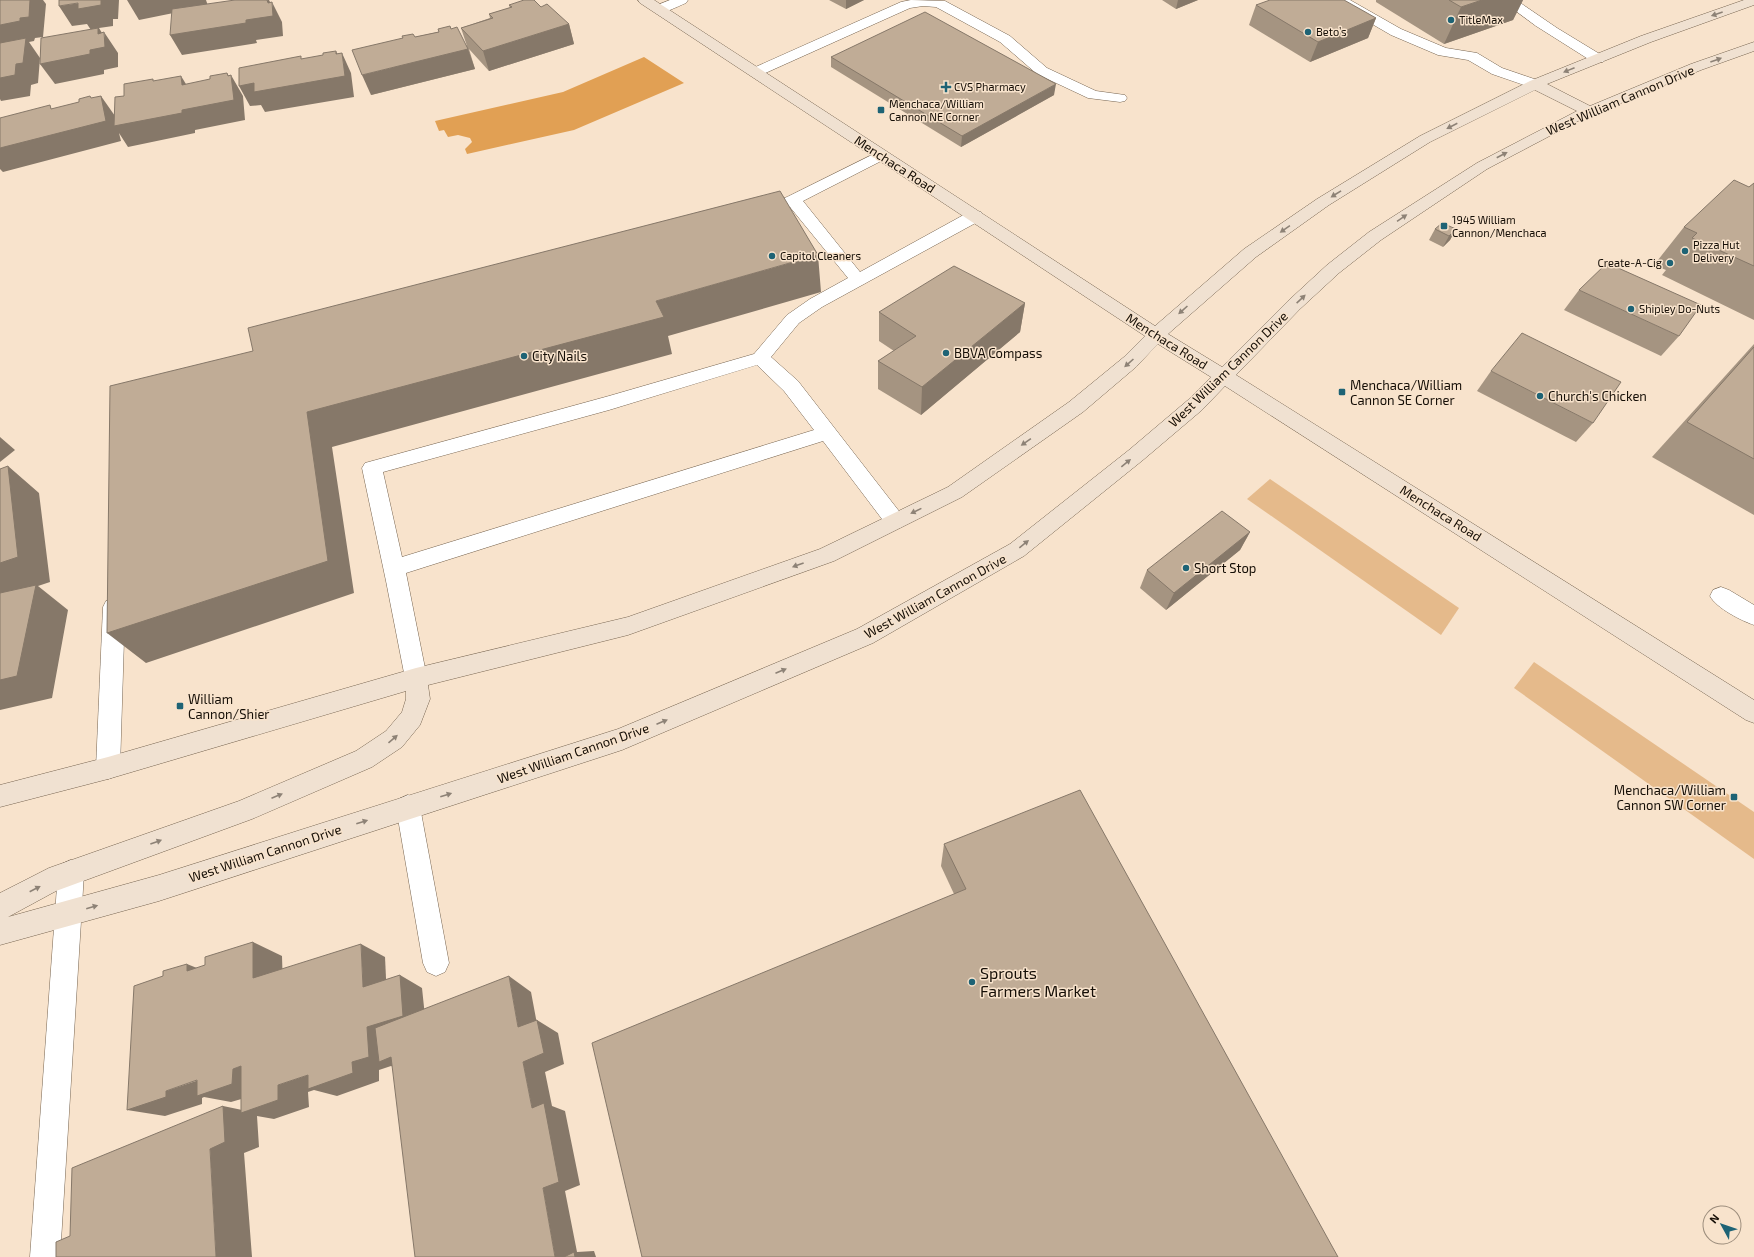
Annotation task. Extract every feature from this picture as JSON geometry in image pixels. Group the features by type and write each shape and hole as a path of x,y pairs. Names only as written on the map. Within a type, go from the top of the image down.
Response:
{"main road":[{"name":"Menchaca Road","path":"645,0 1156,335 1754,713"},
{"path":"0,796 108,768 416,678 628,626 827,555 955,492 1076,407 1130,362 1156,335 1250,252 1323,202 1425,139 1534,84 1646,39 1754,1"},
{"name":"West William Cannon Drive","path":"0,932 159,888 622,739 865,636 1017,550 1142,450 1195,405 1333,268 1375,236 1482,166 1589,111 1696,67 1754,46"},
{"path":"1534,84 1589,111"},
{"path":"0,907 49,881 243,811 364,760 394,739 412,718 418,699 416,678"}],"street":[{"path":"660,9 681,0"},
{"path":"1341,0 1396,32 1443,52 1472,56 1497,71 1534,84"},
{"path":"1508,0 1528,16 1598,59"},
{"path":"756,72 906,5 919,1 930,1 940,4 1005,39 1042,71 1094,95 1120,98"},
{"path":"744,221 793,200 882,155"},
{"path":"793,200 858,280"},
{"path":"416,678 372,468 610,403 760,358 793,319 816,303 975,216"},
{"path":"760,358 791,386 895,521"},
{"path":"394,568 826,433"},
{"path":"108,768 114,591"},
{"path":"1720,596 1754,616"},
{"path":"408,807 436,963"},
{"path":"44,1257 71,873"}],"shaded area":[{"path":"644,57 684,83 574,130 467,154 465,149 472,142 470,138 458,135 448,137 444,130 439,131 435,121 563,92"},
{"path":"1270,479 1459,608 1441,635 1247,499"},
{"path":"1534,662 1754,812 1754,859 1514,688"}],"building":[{"path":"0,0 30,0 29,17 20,18 20,21 0,25"},
{"path":"59,0 101,0 101,5 78,9 78,3 59,6"},
{"path":"235,0 267,0 268,3 272,2 273,16 246,20 246,23 170,35 172,9"},
{"path":"524,0 534,0 541,7 547,4 569,24 483,51 461,28 493,18 489,14 512,7 509,5"},
{"path":"1270,0 1344,0 1376,18 1318,42 1256,5"},
{"path":"1449,0 1482,0 1461,7"},
{"name":"CVS Pharmacy","path":"925,12 1056,84 962,136 831,57"},
{"path":"450,26 451,29 457,27 468,49 362,75 352,50 403,38 402,36 413,34 415,37 439,32 438,29"},
{"path":"98,28 98,34 104,32 105,47 90,50 90,54 40,64 41,38"},
{"path":"26,38 23,63 16,64 15,75 0,78 0,43"},
{"path":"336,51 336,54 342,53 345,76 254,92 254,83 239,86 239,68 301,56 301,59"},
{"path":"227,73 228,76 231,75 234,100 182,110 182,113 114,126 115,97 124,96 124,84 181,76 182,85 210,79 210,76"},
{"path":"90,96 91,98 101,96 106,121 0,148 0,118 50,105 51,109 79,102 79,99"},
{"path":"1734,180 1749,187 1754,183 1754,266 1692,238 1697,233 1684,227"},
{"path":"780,191 818,255 656,301 664,317 307,412 328,561 107,633 110,386 253,351 248,328"},
{"path":"1442,223 1456,229 1449,236 1435,229"},
{"path":"1607,263 1701,305 1679,336 1579,290"},
{"path":"954,266 1025,303 922,387 878,361 916,336 879,312"},
{"path":"1522,333 1621,382 1593,423 1491,371"},
{"path":"1754,347 1754,459 1687,422"},
{"path":"8,466 18,557 0,563 0,469"},
{"path":"1222,511 1250,532 1174,593 1147,570"},
{"path":"36,585 17,676 0,680 0,593"},
{"name":"Sprouts Farmers Market","path":"1080,790 1338,1257 642,1257 592,1043 966,889 944,844"},
{"path":"253,942 253,978 361,944 363,987 400,975 403,1016 367,1027 369,1057 352,1062 353,1073 308,1089 308,1075 278,1085 278,1100 241,1113 241,1066 233,1069 232,1084 197,1096 197,1080 166,1091 166,1097 127,1110 134,986 163,976 163,971 187,964 187,971 205,965 205,957"},
{"path":"509,976 518,1027 537,1020 544,1053 523,1062 532,1108 544,1103 559,1182 543,1188 555,1257 415,1257 391,1057 379,1062 375,1028"},
{"path":"223,1106 225,1142 210,1149 216,1257 56,1257 56,1242 70,1236 72,1168"},
{"path":"574,1252 575,1257 564,1257"}],"place":[{"name":"TitleMax","path":"1451,20"},
{"name":"Beto’s","path":"1308,32"},
{"name":"CVS Pharmacy","path":"946,87"},
{"name":"Menchaca/William Cannon NE Corner","path":"881,110"},
{"name":"1945 William Cannon/Menchaca","path":"1444,226"},
{"name":"Pizza Hut Delivery","path":"1685,251"},
{"name":"Capitol Cleaners","path":"772,256"},
{"name":"Create-A-Cig","path":"1670,263"},
{"name":"Shipley Do-Nuts","path":"1631,309"},
{"name":"BBVA Compass","path":"946,353"},
{"name":"City Nails","path":"524,356"},
{"name":"Menchaca/William Cannon SE Corner","path":"1342,392"},
{"name":"Church's Chicken","path":"1540,396"},
{"name":"Short Stop","path":"1186,568"},
{"name":"William Cannon/Shier","path":"180,706"},
{"name":"Menchaca/William Cannon SW Corner","path":"1734,797"},
{"name":"Sprouts Farmers Market","path":"972,982"}]}
